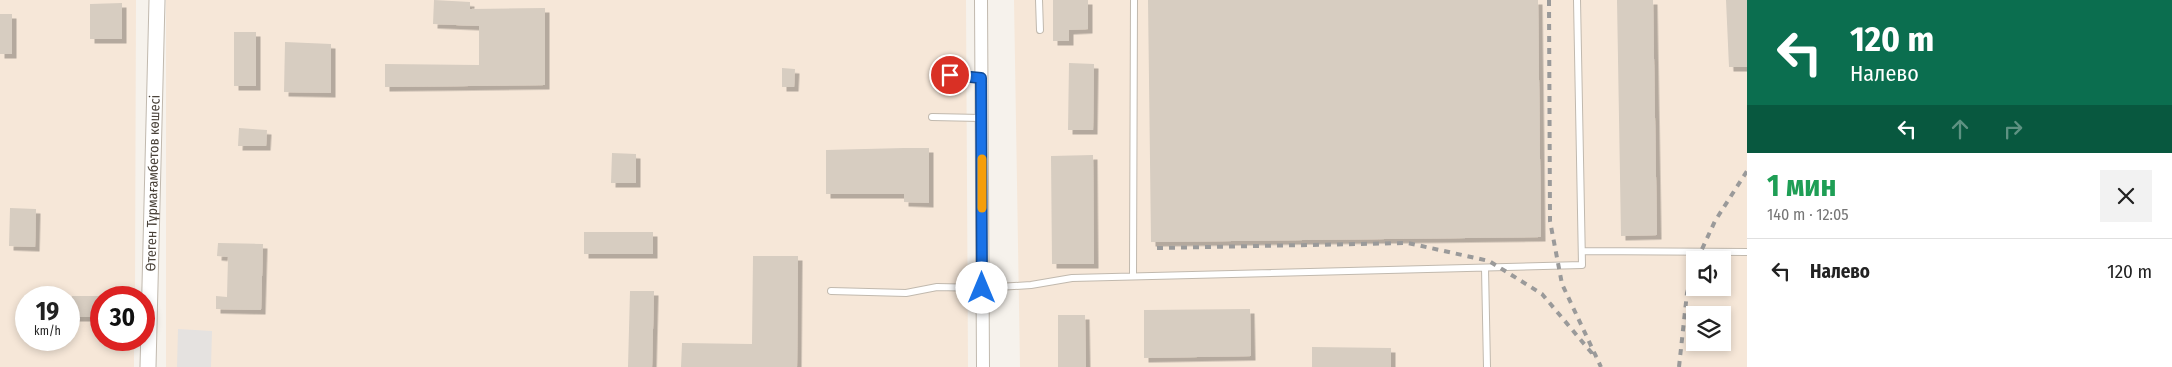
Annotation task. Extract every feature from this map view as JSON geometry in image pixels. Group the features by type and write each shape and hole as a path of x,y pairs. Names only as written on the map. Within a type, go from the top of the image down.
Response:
{"street":[{"name":"Өтеген Тұрмағамбетов көшесі","path":"148,367 157,0"},
{"path":"981,0 983,367"}],"lane":[{"path":"1039,0 1040,30"},
{"path":"1133,276 1134,0"},
{"path":"831,291 906,293 937,287 982,288 1031,285 1072,278 1582,265 1577,0"},
{"path":"934,73 981,78"},
{"path":"932,117 981,118"},
{"path":"1582,251 1747,252"},
{"path":"1486,268 1488,367"}],"shaded area":[{"path":"0,0 136,0 135,286 90,286 90,351 134,351 134,367 0,367"},
{"path":"166,0 966,0 968,367 166,367"},
{"path":"1014,0 1747,0 1747,367 1020,367"},
{"path":"178,329 212,331 211,367 177,367"}],"building":[{"path":"434,0 470,2 470,9 545,8 545,85 385,87 385,64 479,65 479,26 433,24"},
{"path":"1053,0 1088,0 1088,29 1069,30 1069,41 1053,41"},
{"path":"1148,0 1538,0 1541,237 1151,242"},
{"path":"1617,0 1653,0 1657,235 1621,236"},
{"path":"1726,0 1747,0 1747,67 1729,67"},
{"path":"122,3 122,39 90,39 90,4"},
{"path":"0,14 12,14 12,54 0,54"},
{"path":"234,32 256,32 256,86 234,86"},
{"path":"285,42 331,44 331,93 284,92"},
{"path":"1069,63 1094,64 1093,130 1068,130"},
{"path":"782,68 795,69 794,87 782,87"},
{"path":"239,128 267,130 266,146 238,146"},
{"path":"929,148 929,203 904,202 904,194 826,194 826,150"},
{"path":"612,153 636,154 636,183 611,183"},
{"path":"1093,155 1094,264 1052,264 1051,156"},
{"path":"10,208 36,209 35,247 9,246"},
{"path":"584,232 653,232 653,254 584,254"},
{"path":"218,243 263,244 261,310 216,309 216,296 227,297 228,257 217,256"},
{"path":"753,256 798,256 797,367 681,367 682,343 752,344"},
{"path":"630,291 654,291 652,367 628,367"},
{"path":"80,296 90,296 90,317 80,317"},
{"path":"1250,309 1251,356 1144,358 1144,310"},
{"path":"1058,315 1085,315 1086,367 1058,367"},
{"path":"1312,347 1391,348 1391,367 1312,367"}],"railway":[{"path":"1549,0 1550,221 1562,284 1601,367"},
{"path":"1701,251 1715,221 1747,171"},
{"path":"1157,248 1408,243 1489,261 1542,294 1596,358"},
{"path":"1679,367 1687,296"}],"slow traffic":[{"path":"982,159 982,208"}],"route":[{"path":"950,75 981,78 982,288"}]}
